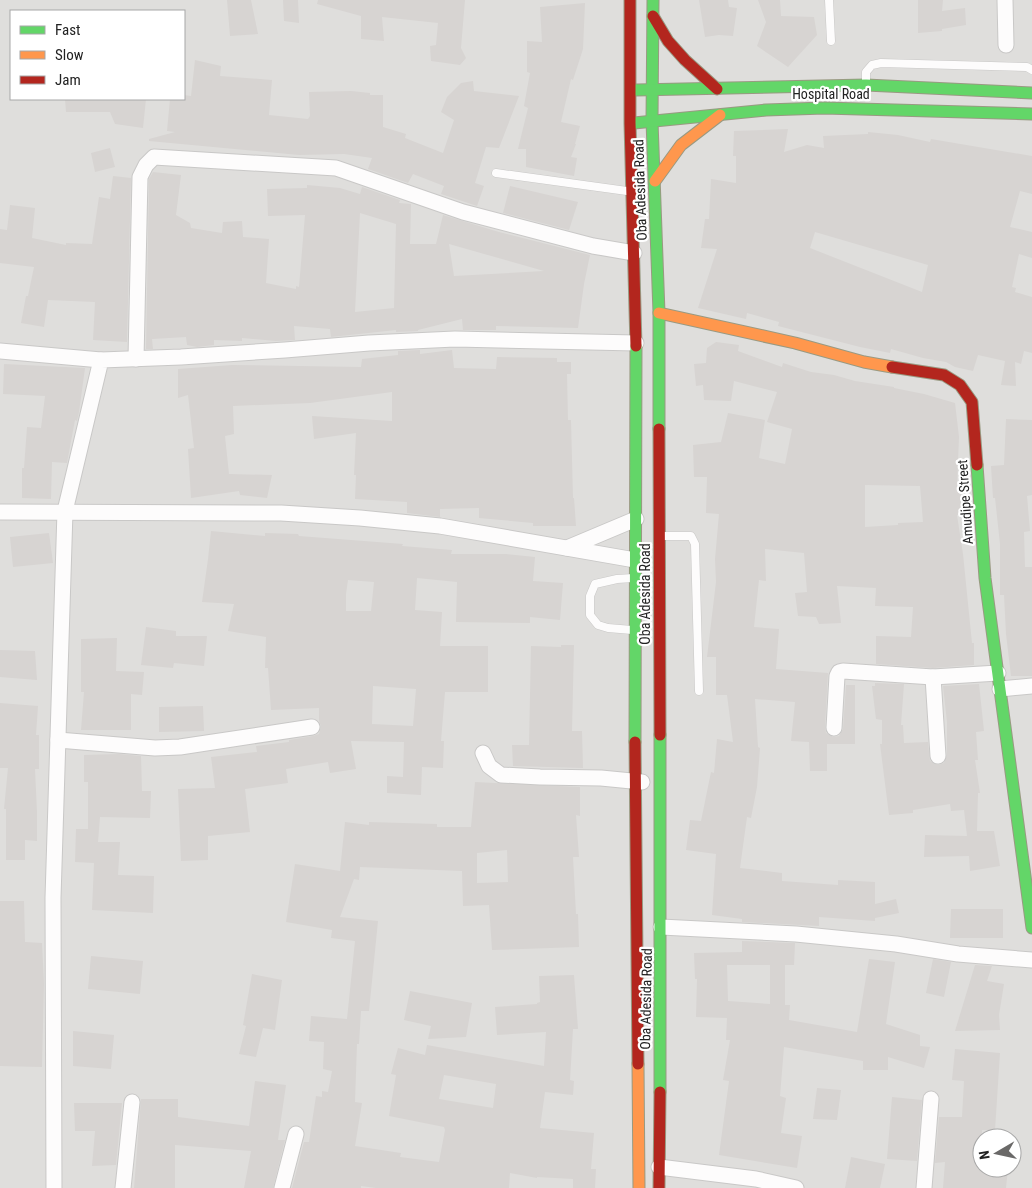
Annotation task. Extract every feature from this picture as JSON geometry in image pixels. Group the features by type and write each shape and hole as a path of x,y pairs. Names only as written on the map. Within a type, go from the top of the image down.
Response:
{"main road":[{"name":"Oba Adesida Road","path":"630,0 630,123 636,343 635,781 639,1188"},
{"name":"Oba Adesida Road","path":"653,0 652,121 659,313 661,928 659,1188"},
{"path":"653,16 674,47 717,89"},
{"name":"Hospital Road","path":"630,90 866,85 1032,93"},
{"name":"Hospital Road","path":"630,123 720,116 766,110 824,108 1032,114"},
{"path":"654,181 681,145 720,116"},
{"name":"Amudipe Street","path":"659,313 795,343 864,362 944,375 960,385 972,402 985,578 1032,928"}],"street":[{"path":"1004,0 1006,45"},
{"path":"136,359 140,177 146,165 154,157 336,168 463,212 593,246 634,254"},
{"path":"0,351 101,360 285,350 369,342 455,339 636,343"},
{"path":"54,1188 53,898 65,511 101,360"},
{"path":"0,512 281,513 360,518 440,526 635,560"},
{"path":"567,548 636,519"},
{"path":"834,728 837,676 839,672 850,670 933,677 998,673"},
{"path":"933,677 938,756"},
{"path":"1000,689 1032,686"},
{"path":"58,740 155,748 180,748 312,727"},
{"path":"483,753 489,766 501,775 635,781 660,784"},
{"path":"661,928 796,934 896,944 958,954 1032,960"},
{"path":"924,1188 931,1099"},
{"path":"123,1188 132,1102"},
{"path":"282,1188 296,1134"},
{"path":"659,1167 756,1179 796,1188"}],"lane":[{"path":"829,0 831,41"},
{"path":"866,85 866,72 872,65 881,63 1027,67 1032,70"},
{"path":"496,173 632,192"},
{"path":"660,536 691,536 695,544 699,691"},
{"path":"635,578 616,579 595,584 590,596 590,615 598,625 608,628 635,630"}],"shaded area":[{"path":"0,0 1032,0 1032,1188 0,1188"}],"building":[{"path":"227,0 251,0 258,34 230,36"},
{"path":"283,0 298,0 299,23 284,21"},
{"path":"318,0 465,0 461,48 466,58 460,65 431,61 430,46 436,45 438,23 382,17 384,41 361,39 361,16 317,4"},
{"path":"699,0 728,0 729,7 737,8 733,36 705,37"},
{"path":"758,0 780,0 781,16 814,17 817,35 788,67 757,46 766,22"},
{"path":"918,0 943,0 942,11 965,8 966,25 942,29 942,31 918,33"},
{"path":"585,3 583,49 573,80 571,79 561,122 580,126 571,157 577,158 574,176 526,167 526,149 518,149 528,108 524,106 530,73 527,72 527,41 542,42 540,7"},
{"path":"195,60 221,66 220,76 272,80 269,115 308,119 310,116 309,92 351,91 370,93 370,95 383,95 383,127 406,134 405,138 443,153 454,120 441,112 447,97 461,83 473,81 474,91 519,96 499,148 486,147 475,183 484,186 477,206 441,194 444,186 413,174 408,183 368,169 372,158 344,154 299,155 149,141 149,139 175,132 167,131 170,100 185,100 185,95 191,96"},
{"path":"65,100 146,100 143,128 115,124 110,112 66,112"},
{"path":"788,129 784,152 807,145 824,148 823,136 868,134 868,132 898,135 930,142 931,139 1032,156 1032,194 1020,191 1010,227 1032,232 1032,258 1019,254 1012,287 1016,288 1015,292 1032,297 1032,353 1024,351 1021,364 1015,362 1016,386 1001,385 1005,361 978,355 973,371 955,367 946,362 891,349 890,353 860,347 778,326 779,322 747,313 746,319 698,308 717,249 701,248 705,219 709,219 711,179 736,183 736,156 733,156 734,131","holes":["815,232 928,265 922,292 810,248"]},
{"path":"110,148 115,167 95,172 91,153"},
{"path":"153,172 181,175 176,215 190,223 191,228 222,233 223,222 242,221 243,237 269,239 266,283 296,289 296,286 299,287 305,215 268,216 267,189 307,188 307,185 340,188 360,194 362,187 400,200 399,203 411,204 410,244 436,244 443,215 499,232 590,255 578,328 496,326 496,330 463,330 462,319 418,331 396,332 396,330 331,337 330,329 294,326 295,340 276,341 242,338 242,341 214,340 214,345 197,347 187,345 186,337 152,339 153,349 146,349 149,179","holes":["360,213 396,224 394,308 355,312","449,244 544,271 454,276"]},
{"path":"113,176 131,178 127,342 93,340 95,302 48,300 44,327 21,323 34,267 0,263 0,229 7,230 10,205 35,208 32,238 66,245 66,243 92,244 99,197 110,199"},
{"path":"510,186 578,202 569,230 503,213"},
{"path":"716,342 739,345 738,351 782,367 783,363 811,372 894,387 955,403 959,437 957,487 961,487 961,514 957,515 972,643 974,643 974,665 933,668 876,664 876,636 911,637 913,607 875,606 876,588 837,586 841,623 819,624 816,617 798,616 795,593 807,592 804,553 765,549 766,581 759,580 754,627 779,629 776,669 828,673 825,727 826,733 833,737 839,736 843,729 846,685 855,685 855,744 827,744 827,771 810,771 809,742 791,741 795,702 755,699 758,747 760,748 757,787 751,818 747,817 740,868 782,873 782,881 838,885 838,880 875,882 875,904 896,899 899,913 875,918 875,921 819,917 819,926 742,922 742,919 712,915 716,854 686,850 690,820 701,821 711,772 714,773 717,739 733,742 727,695 716,695 716,657 707,657 716,582 715,559 719,514 706,513 707,477 694,477 693,445 721,442 728,413 765,420 759,458 785,464 792,429 767,422 777,392 734,381 731,401 704,400 703,385 696,386 694,364 706,363 707,348","holes":["865,485 920,486 923,522 865,527"]},
{"path":"420,350 420,354 452,350 454,368 496,369 497,357 557,358 557,362 571,362 571,374 567,374 568,420 571,420 573,498 576,526 533,526 533,523 479,518 479,508 440,509 440,517 407,513 407,502 355,499 356,433 314,439 312,416 392,421 392,392 310,403 233,406 234,434 225,436 229,474 272,475 267,498 240,495 239,491 191,498 188,449 194,448 188,395 178,398 178,369 232,365 361,367 362,359 398,355 398,351"},
{"path":"4,364 85,368 79,412 77,421 75,420 67,463 52,462 51,499 22,498 22,468 24,468 27,427 41,428 45,396 3,394"},
{"path":"1006,419 1032,420 1032,495 1027,496 1030,531 1024,532 1025,567 1032,567 1032,676 1011,676 1004,595 1000,595 1000,544 995,498 993,498 991,466 1004,465"},
{"path":"211,531 265,536 265,533 298,534 299,536 403,544 402,546 452,550 451,554 506,554 535,557 533,581 563,583 560,620 530,617 530,623 456,622 457,582 417,578 415,610 442,612 440,646 488,646 488,692 445,692 441,741 444,741 443,768 422,767 421,795 387,793 387,776 403,777 404,742 351,741 356,769 330,773 328,762 286,769 288,783 245,789 250,832 208,836 208,860 181,861 178,789 215,788 211,757 257,752 256,746 289,742 289,740 319,734 321,726 319,708 271,710 268,668 265,668 266,637 228,631 234,604 202,602","holes":["348,580 374,582 371,611 346,611","373,686 416,689 413,726 372,724"]},
{"path":"49,533 53,563 13,567 10,537"},
{"path":"146,627 176,631 176,636 207,636 204,666 174,663 173,668 141,665"},
{"path":"117,638 116,671 144,672 142,695 131,694 131,730 81,730 84,692 81,692 81,639"},
{"path":"561,645 574,645 572,731 582,731 583,768 513,766 512,745 529,745 531,646 561,647"},
{"path":"0,650 35,651 37,680 0,677"},
{"path":"875,683 904,684 901,725 903,725 904,743 928,742 930,761 938,765 944,763 947,755 947,722 943,686 979,684 984,731 976,732 978,760 975,760 980,793 978,793 977,831 994,831 1000,866 970,871 969,856 924,857 925,835 967,836 964,810 951,811 950,804 913,810 913,813 889,815 880,744 882,744 882,720 876,719 872,686 875,686"},
{"path":"0,703 38,706 36,735 39,735 39,769 35,769 37,841 25,840 25,860 6,860 6,809 4,809 8,768 0,768"},
{"path":"203,706 204,731 159,732 159,707"},
{"path":"119,754 141,756 142,791 151,791 150,818 100,817 98,842 120,842 118,875 154,876 153,913 92,910 94,863 75,862 76,829 88,829 88,782 84,782 84,755"},
{"path":"475,782 580,787 580,816 576,815 579,857 573,857 579,947 492,950 489,905 463,906 462,871 360,867 359,880 354,879 340,917 378,921 369,1011 361,1011 359,1044 357,1044 355,1102 362,1103 355,1146 401,1153 400,1157 439,1162 444,1127 389,1116 396,1075 391,1074 398,1048 425,1055 427,1045 544,1066 546,1032 497,1035 495,1007 537,1004 540,1002 539,976 574,975 578,1029 573,1029 570,1080 574,1081 573,1095 545,1092 540,1128 594,1133 591,1169 596,1169 595,1188 573,1188 573,1179 537,1178 510,1173 509,1188 376,1188 361,1186 361,1188 292,1188 304,1142 309,1142 316,1096 322,1097 322,1091 328,1092 332,1071 323,1069 324,1042 309,1041 311,1016 347,1019 355,941 331,938 332,930 286,922 295,864 340,871 345,822 369,825 369,822 437,824 437,827 471,827","holes":["507,850 508,882 477,883 477,853","444,1075 496,1084 493,1108 439,1099"]},
{"path":"0,901 24,901 25,942 42,943 44,983 42,1067 0,1066"},
{"path":"951,909 1003,909 1003,938 950,938"},
{"path":"742,941 795,943 794,965 785,965 785,1005 790,1005 789,1020 857,1032 869,959 895,962 886,1024 920,1035 920,1046 930,1047 924,1068 888,1057 888,1070 863,1070 863,1061 784,1047 780,1096 786,1098 781,1133 802,1136 797,1168 719,1155 729,1081 723,1080 730,1040 726,1040 727,1018 696,1017 697,979 695,979 694,953 742,952","holes":["727,965 770,965 770,1004 728,1001"]},
{"path":"91,956 143,961 140,994 88,989"},
{"path":"933,959 951,962 944,997 926,993"},
{"path":"975,965 992,966 987,981 1004,984 999,1015 1000,1030 955,1031"},
{"path":"252,974 282,980 275,1030 263,1028 256,1057 239,1054 246,1026 243,1025"},
{"path":"410,991 472,1003 466,1037 428,1039 431,1026 404,1020"},
{"path":"73,1031 114,1035 111,1069 73,1066"},
{"path":"955,1049 1000,1053 995,1128 972,1128 972,1178 1007,1178 1006,1188 943,1188 945,1162 935,1163 939,1117 962,1117 964,1081 952,1080"},
{"path":"255,1081 286,1085 278,1140 285,1140 273,1188 244,1188 251,1151 175,1145 175,1188 134,1188 141,1099 178,1099 178,1117 249,1126"},
{"path":"817,1088 841,1090 837,1120 813,1119"},
{"path":"892,1097 922,1100 917,1161 887,1159"},
{"path":"74,1103 122,1103 116,1165 92,1166 95,1131 75,1131"},
{"path":"851,1157 885,1164 880,1188 845,1188"}],"traffic: fast":[{"path":"653,0 652,121 659,313 659,429"},
{"path":"636,90 866,85 1032,93"},
{"path":"634,123 766,110 824,108 1032,114"},
{"path":"635,742 636,346"},
{"path":"977,465 985,578 1032,928"},
{"path":"660,735 660,1092"}],"traffic: slow":[{"path":"655,181 681,145 720,115"},
{"path":"659,313 892,367"},
{"path":"638,1064 639,1188"}],"traffic: jam":[{"path":"630,0 630,123 636,346"},
{"path":"653,16 668,41 685,60 717,89"},
{"path":"892,367 944,375 960,385 972,402 977,465"},
{"path":"659,429 660,735"},
{"path":"635,742 638,1064"},
{"path":"659,1188 660,1092"}]}
